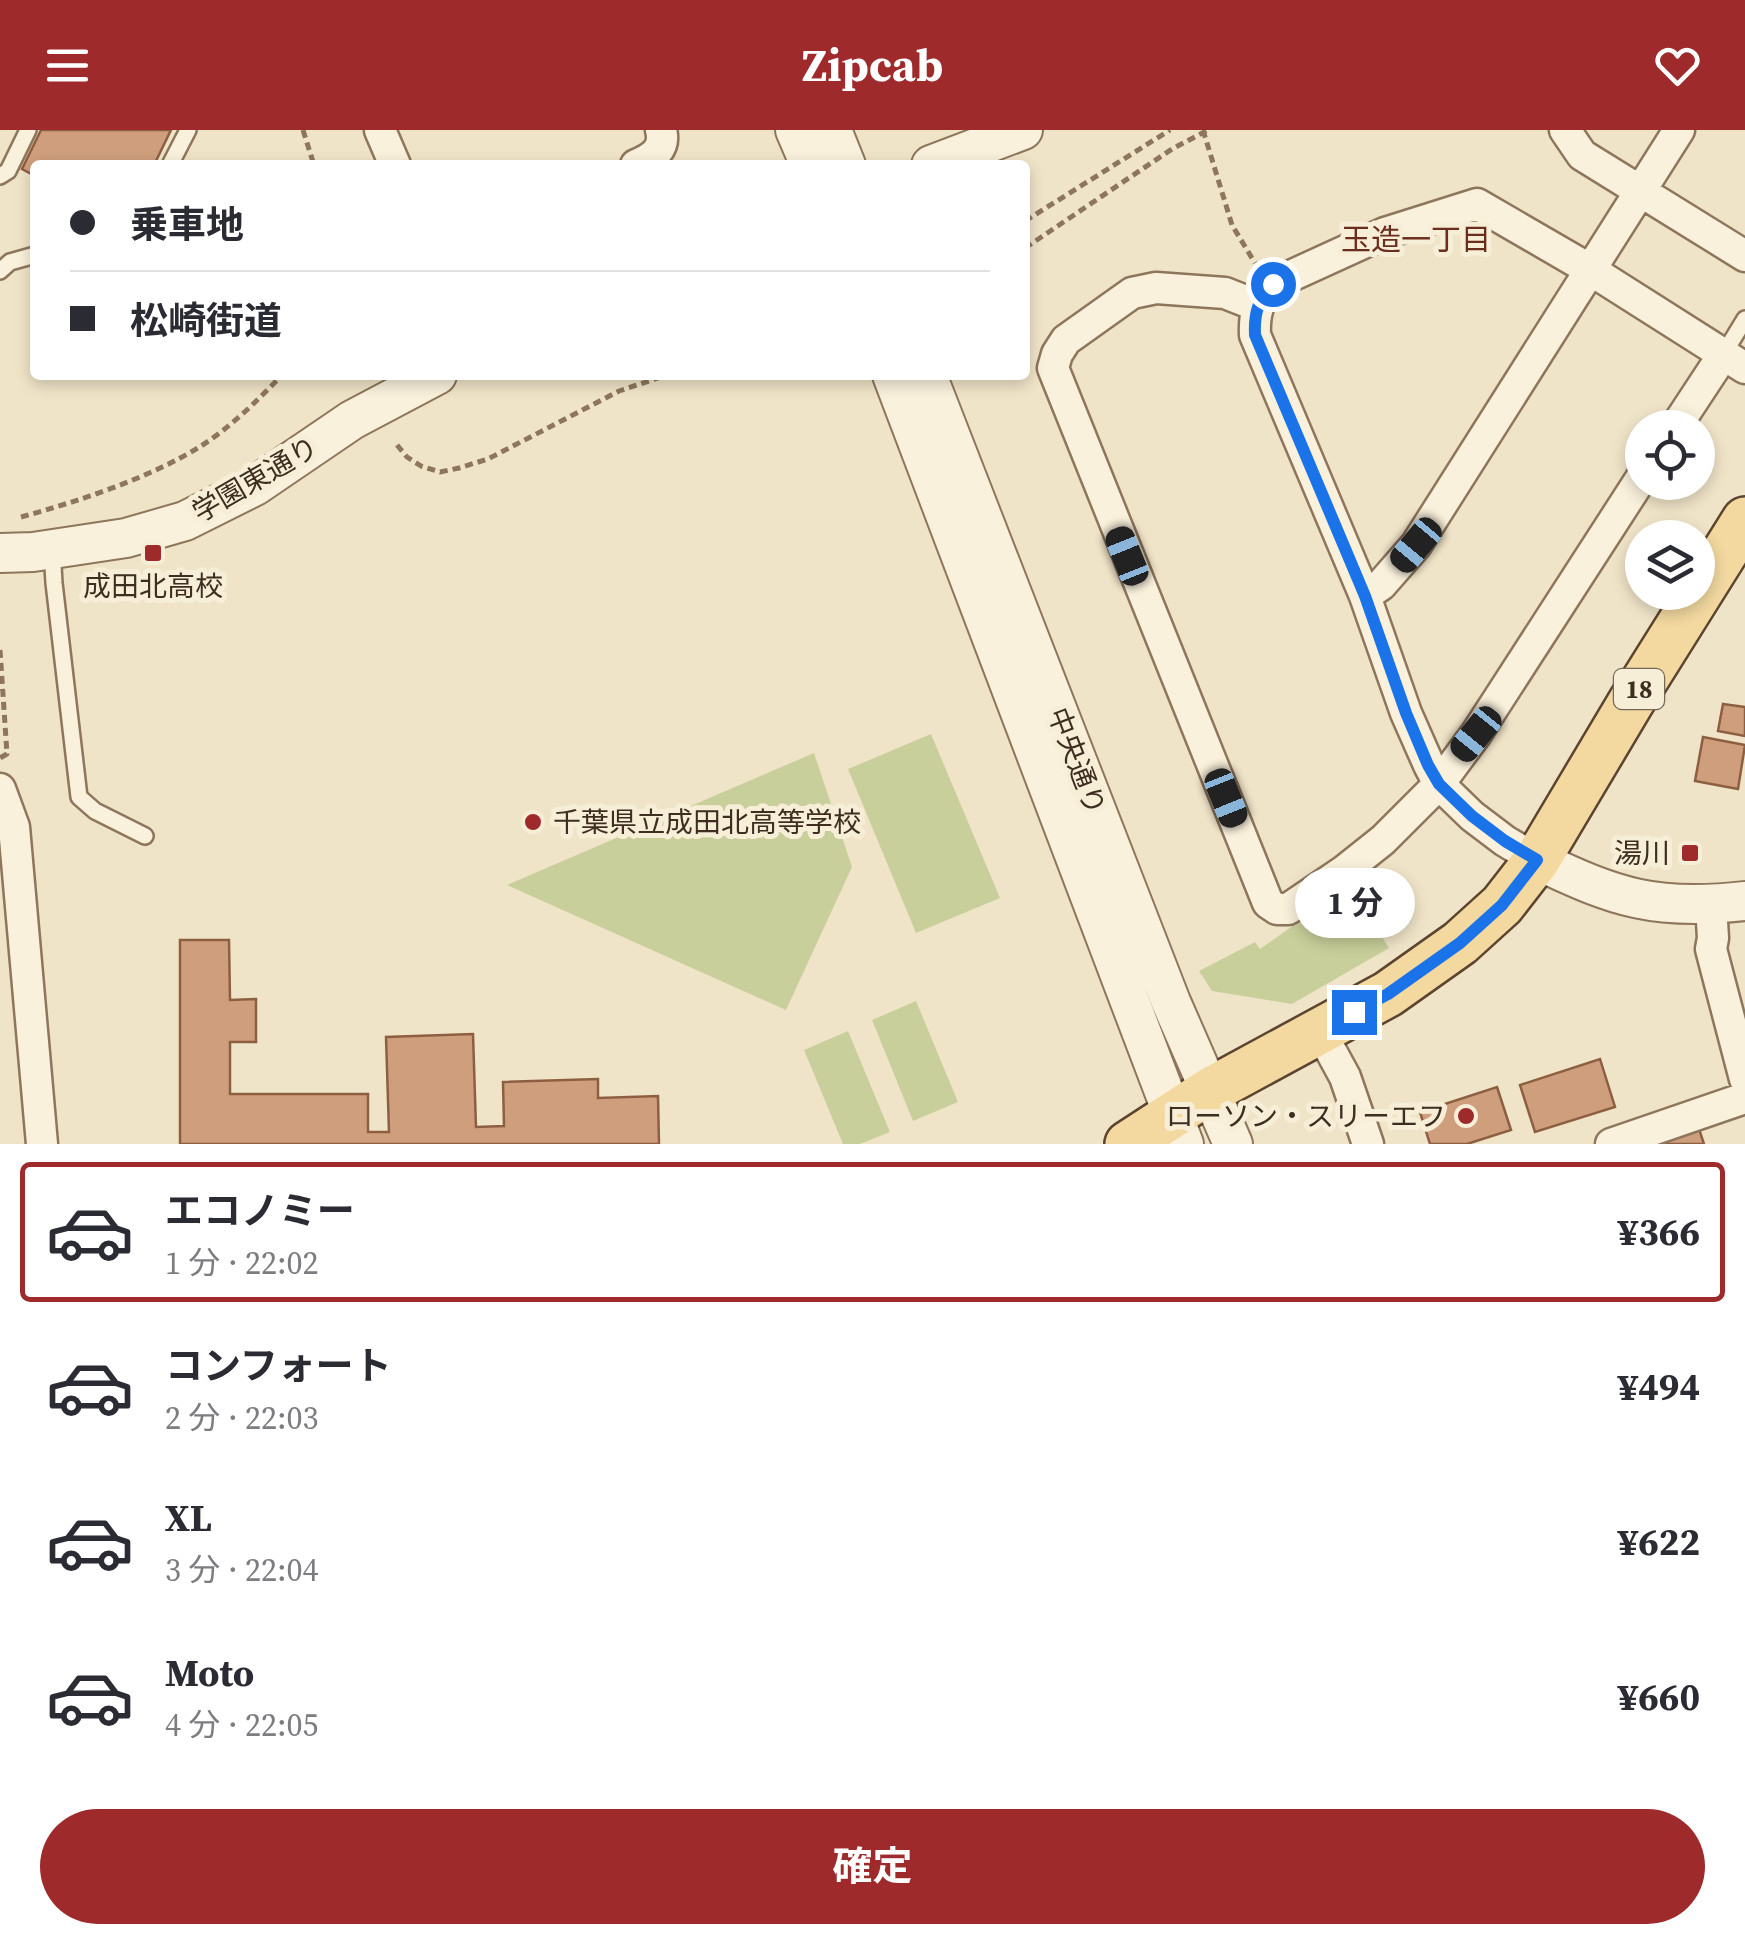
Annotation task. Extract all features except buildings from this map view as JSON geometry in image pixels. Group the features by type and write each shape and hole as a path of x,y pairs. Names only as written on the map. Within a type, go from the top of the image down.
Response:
{"main road":[{"name":"18","path":"1128,1144 1178,1130 1211,1090 1388,994 1446,954 1502,905 1537,860 1630,702 1745,520"}],"street":[{"path":"380,130 393,160"},
{"path":"648,160 660,150 661,130"},
{"path":"795,130 808,160"},
{"path":"832,130 844,160"},
{"path":"944,160 1023,130"},
{"path":"1565,130 1582,155 1745,256"},
{"path":"1365,596 1381,585 1416,545 1679,130"},
{"path":"1627,500 1476,734 1439,784 1344,872 1288,909 1277,909 1268,902 1053,368 1066,340 1132,293 1156,288 1266,295 1385,233 1477,204 1734,361 1691,410"},
{"path":"1266,295 1254,318 1255,335 1365,596 1406,713 1439,784 1505,841 1590,886 1628,898 1674,905 1728,903 1711,949 1745,1080"},
{"name":"学園東通り","path":"7,536 52,549 126,538 185,521 255,486 352,420 428,380"},
{"name":"中央通り","path":"894,380 1178,1130"},
{"name":"中央通り","path":"929,380 1171,1002 1233,1144"},
{"path":"0,789 14,827 13,962 42,1144"},
{"path":"1320,1031 1345,1077 1368,1144"},
{"path":"1611,1144 1745,1098"}],"lane":[{"path":"0,176 8,170 28,130"},
{"path":"173,160 188,130"},
{"path":"0,271 10,262 30,256"},
{"path":"1734,361 1745,319"},
{"path":"52,549 79,797 95,811 145,836"}],"path":[{"path":"303,130 312,160"},
{"path":"1030,219 1170,130"},
{"path":"1030,245 1205,131 1232,225 1257,266 1266,295"},
{"path":"7,536 74,500 166,466 203,445 277,380"},
{"path":"397,445 421,466 440,472 460,468 488,459 619,391 651,380"},
{"path":"0,650 7,754 0,758"}],"green space":[{"path":"931,734 1000,898 916,933 848,769"},
{"path":"814,753 852,867 786,1010 507,885"},
{"path":"1350,885 1389,948 1292,1004 1212,991 1199,971 1255,942 1260,949"},
{"path":"916,1001 958,1102 913,1121 872,1020"},
{"path":"848,1031 890,1132 860,1144 843,1144 804,1050"}],"place":[{"name":"成田北高校","path":"153,553"},
{"name":"千葉県立成田北高等学校","path":"533,822"},
{"name":"湯川","path":"1690,853"},
{"name":"ローソン・スリーエフ","path":"1466,1116"}],"district":[{"name":"玉造一丁目","path":"1416,239"}],"route":[{"path":"1273,284 1258,306 1255,335 1365,596 1428,765 1439,784 1472,816 1537,860 1502,905 1460,943 1388,994 1354,1012"}]}
